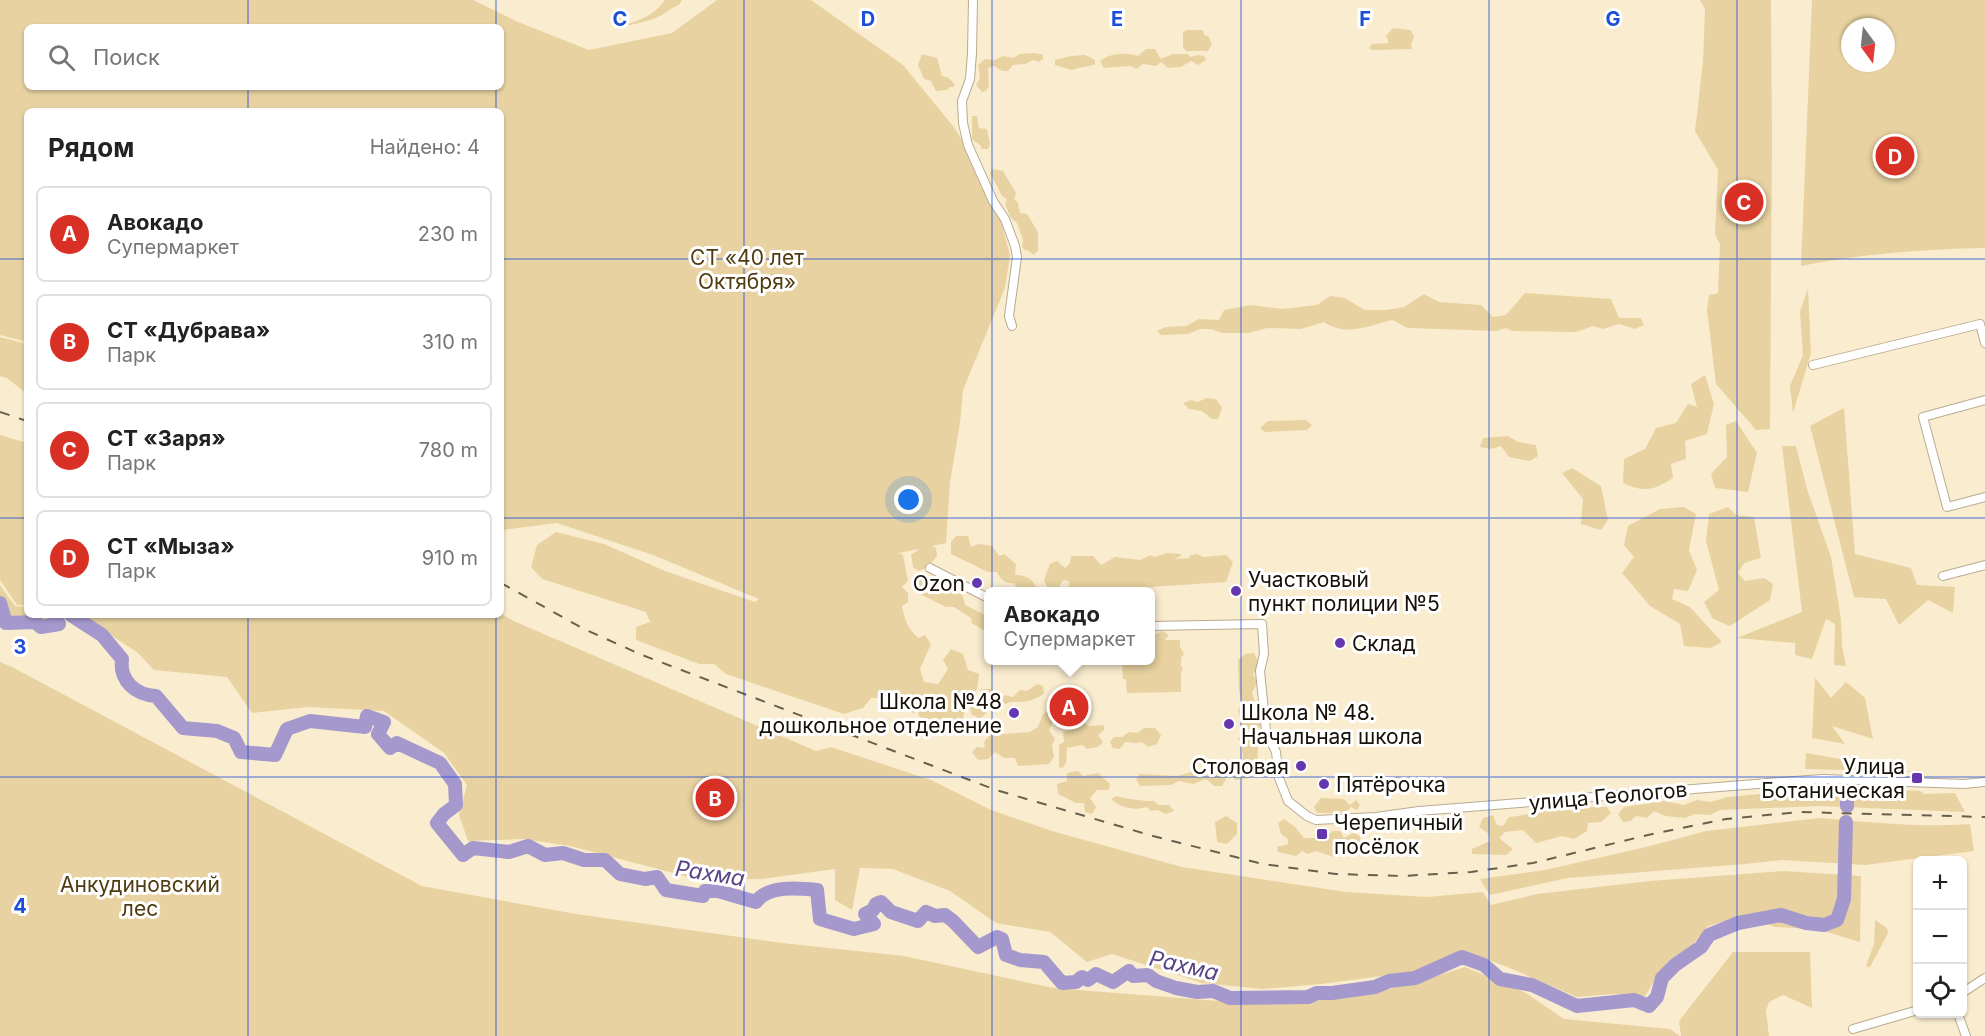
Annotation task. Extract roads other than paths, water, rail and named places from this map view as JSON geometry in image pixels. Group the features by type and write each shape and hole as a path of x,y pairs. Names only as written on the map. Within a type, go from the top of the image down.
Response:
{"street":[{"path":"973,0 970,79 962,101 963,123 968,145 993,201 1005,219 1015,246 1017,257 1009,316 1012,326"},
{"path":"1813,365 1980,324 1985,343"},
{"path":"1985,400 1923,417 1947,507 1985,497"},
{"path":"1943,576 1985,565"},
{"path":"930,568 984,596"},
{"name":"улица Геологов","path":"1155,626 1262,624 1264,654 1260,671 1266,731 1276,752 1279,778 1288,801 1307,816 1322,821 1804,780 1964,784 1985,782"},
{"path":"1967,990 1985,978"},
{"path":"1853,1029 1913,1011"},
{"path":"1959,1018 1966,1036"}],"waterway":[{"name":"Рахма","path":"0,603 6,623 35,622 41,627 59,624 56,618"},
{"name":"Рахма","path":"76,618 102,635 122,659 123,674 136,690 156,696 183,728 217,731 234,738 241,752 275,755 287,729 310,721 365,727 367,716 384,722 378,734 390,748 397,743 440,763 455,784 456,805 437,823 463,855 473,848 509,852 528,846 545,855 563,853 584,860 605,860 620,874 645,879 657,877 666,890 703,896 705,891 718,891 756,902 776,890 793,888 817,890 820,919 854,929 874,924 865,914 881,902 891,912 918,921 926,912 935,916 945,915 978,947 997,937 1002,939 1006,955 1020,960 1044,962 1062,983 1076,982 1082,977 1088,980 1096,974 1113,982 1129,971 1133,976 1148,975 1156,981 1176,988 1197,992 1213,991 1230,998 1308,997 1317,993 1375,987 1389,981 1415,978 1462,957 1484,965 1500,979 1532,985 1577,1006 1634,1000 1649,1006 1657,997 1662,978 1675,965 1701,947 1709,935 1738,923 1781,915 1806,923 1824,925 1837,920 1844,899 1846,822"},
{"name":"Рахма","path":"1847,791 1847,806"}],"railway":[{"path":"0,412 24,420"},
{"path":"504,585 584,629 642,655 996,790 1153,836 1263,864 1336,874 1402,876 1471,872 1533,863 1726,819 1799,812 1985,817"}],"place":[{"name":"СТ «Мыза»","path":"1895,156"},
{"name":"СТ «Заря»","path":"1744,202"},
{"name":"Ozon","path":"977,583"},
{"name":"Участковый пункт полиции №5","path":"1236,591"},
{"name":"Склад","path":"1340,643"},
{"name":"Авокадо","path":"1069,707"},
{"name":"Школа №48 дошкольное отделение","path":"1014,713"},
{"name":"Школа № 48. Начальная школа","path":"1229,724"},
{"name":"Столовая","path":"1301,766"},
{"name":"Улица Ботаническая","path":"1917,778"},
{"name":"Пятёрочка","path":"1324,784"},
{"name":"СТ «Дубрава»","path":"715,798"},
{"name":"Черепичный посёлок","path":"1322,834"}],"park label":[{"name":"СТ «40 лет Октября»","path":"747,269"},
{"name":"Анкудиновский лес","path":"140,896"}]}
